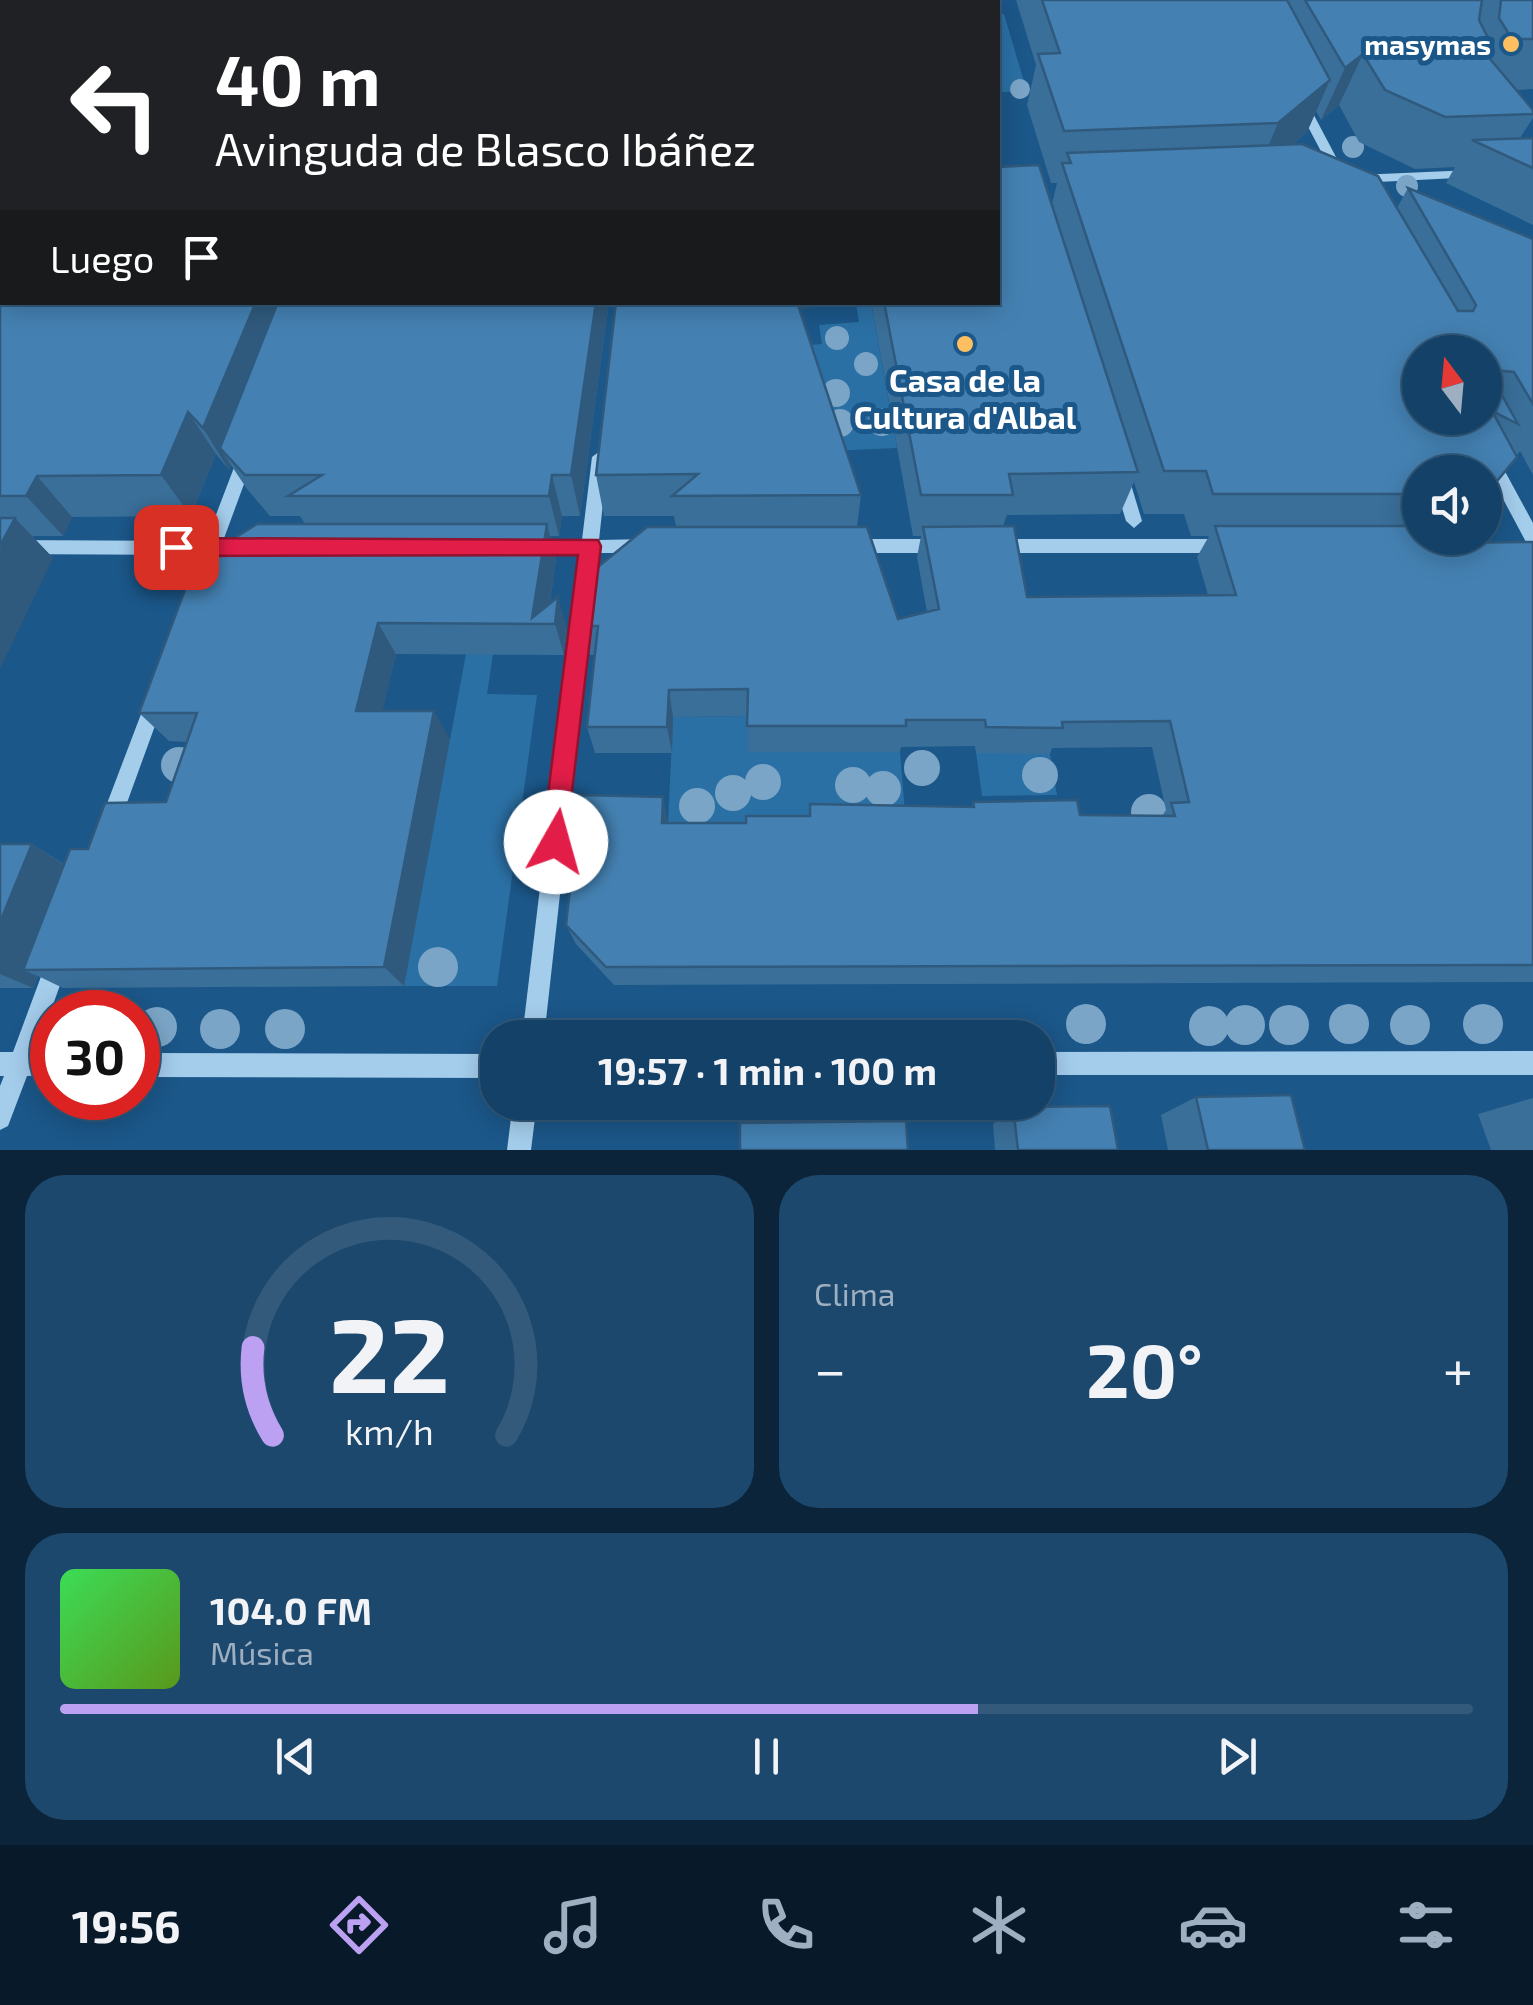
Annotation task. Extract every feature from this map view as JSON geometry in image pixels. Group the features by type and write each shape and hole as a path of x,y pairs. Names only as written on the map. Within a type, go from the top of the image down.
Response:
{"street":[{"path":"1290,83 1345,186"},
{"path":"1324,180 1345,186 1495,174"},
{"path":"1476,435 1527,544"},
{"path":"535,1020 602,439"},
{"path":"201,576 250,445"},
{"path":"1117,466 1134,521"},
{"path":"518,547 664,546"},
{"path":"842,546 962,546"},
{"path":"982,546 1240,546"},
{"path":"0,547 264,548"},
{"path":"100,847 161,684"},
{"path":"0,1118 10,1064 67,937"},
{"path":"1055,1064 1533,1063"},
{"path":"160,1064 480,1066"},
{"path":"519,1150 523,1120"}],"shaded area":[{"path":"1000,14 1004,14 1027,92 1000,92"},
{"path":"856,305 871,305 897,448 829,451 796,346 822,344 819,325 859,322"},
{"path":"466,654 493,654 487,694 537,695 497,986 404,986"},
{"path":"1043,714 1057,795 982,796 971,715"},
{"path":"749,716 749,752 900,752 908,850 667,846 673,717"}],"building":[{"path":"1042,0 1287,0 1330,80 1278,123 1064,131 1038,54 1060,53"},
{"path":"1305,0 1482,0 1479,20 1489,40 1475,41 1533,114 1445,117 1385,90 1363,54 1345,68"},
{"path":"1501,0 1533,0 1533,39 1512,39 1499,18"},
{"path":"1533,138 1533,168 1472,140"},
{"path":"1302,144 1378,176 1458,311 1473,311 1476,305 1408,188 1533,239 1533,404 1514,372 1502,371 1502,335 1402,335 1402,435 1502,435 1502,429 1517,457 1502,475 1502,455 1402,455 1402,494 1213,494 1206,471 1164,471 1062,163 1071,163 1067,153"},
{"path":"1039,165 1138,472 1009,474 1013,495 921,495 885,305 1000,305 1000,167"},
{"path":"0,305 255,305 203,428 188,412 161,475 37,476 26,496 0,496"},
{"path":"277,305 596,305 571,475 552,475 549,496 288,496 322,475 245,475 220,448"},
{"path":"616,305 798,305 861,495 672,496 698,474 596,475"},
{"path":"1502,396 1518,424 1502,416"},
{"path":"0,518 15,518 0,546"},
{"path":"257,524 547,524 532,618 558,597 555,624 378,623 356,711 434,711 384,967 23,970 70,849 88,849 105,803 166,802 197,713 139,713 195,563"},
{"path":"1014,526 1027,597 1236,595 1215,526 1402,526 1402,555 1502,555 1502,542 1533,542 1533,965 606,967 566,925 580,795 663,797 662,823 746,823 746,816 810,816 810,804 974,807 973,802 1077,800 1080,815 1175,816 1171,803 1189,802 1170,721 1062,722 1063,728 986,727 985,720 906,720 906,726 747,726 748,689 669,690 667,727 587,727 598,626 582,626 588,575 647,527 867,527 898,619 939,609 923,527"},
{"path":"0,844 32,844 0,922"},
{"path":"1291,1095 1305,1150 1208,1150 1196,1097"},
{"path":"1110,1106 1118,1150 1018,1150 1015,1120 1055,1120 1055,1107"},
{"path":"906,1121 908,1150 740,1150 740,1123"}],"place":[{"name":"masymas","path":"1511,44"},
{"name":"Casa de la Cultura d'Albal","path":"965,344"}],"route":[{"path":"176,547 590,546 556,842"}]}
